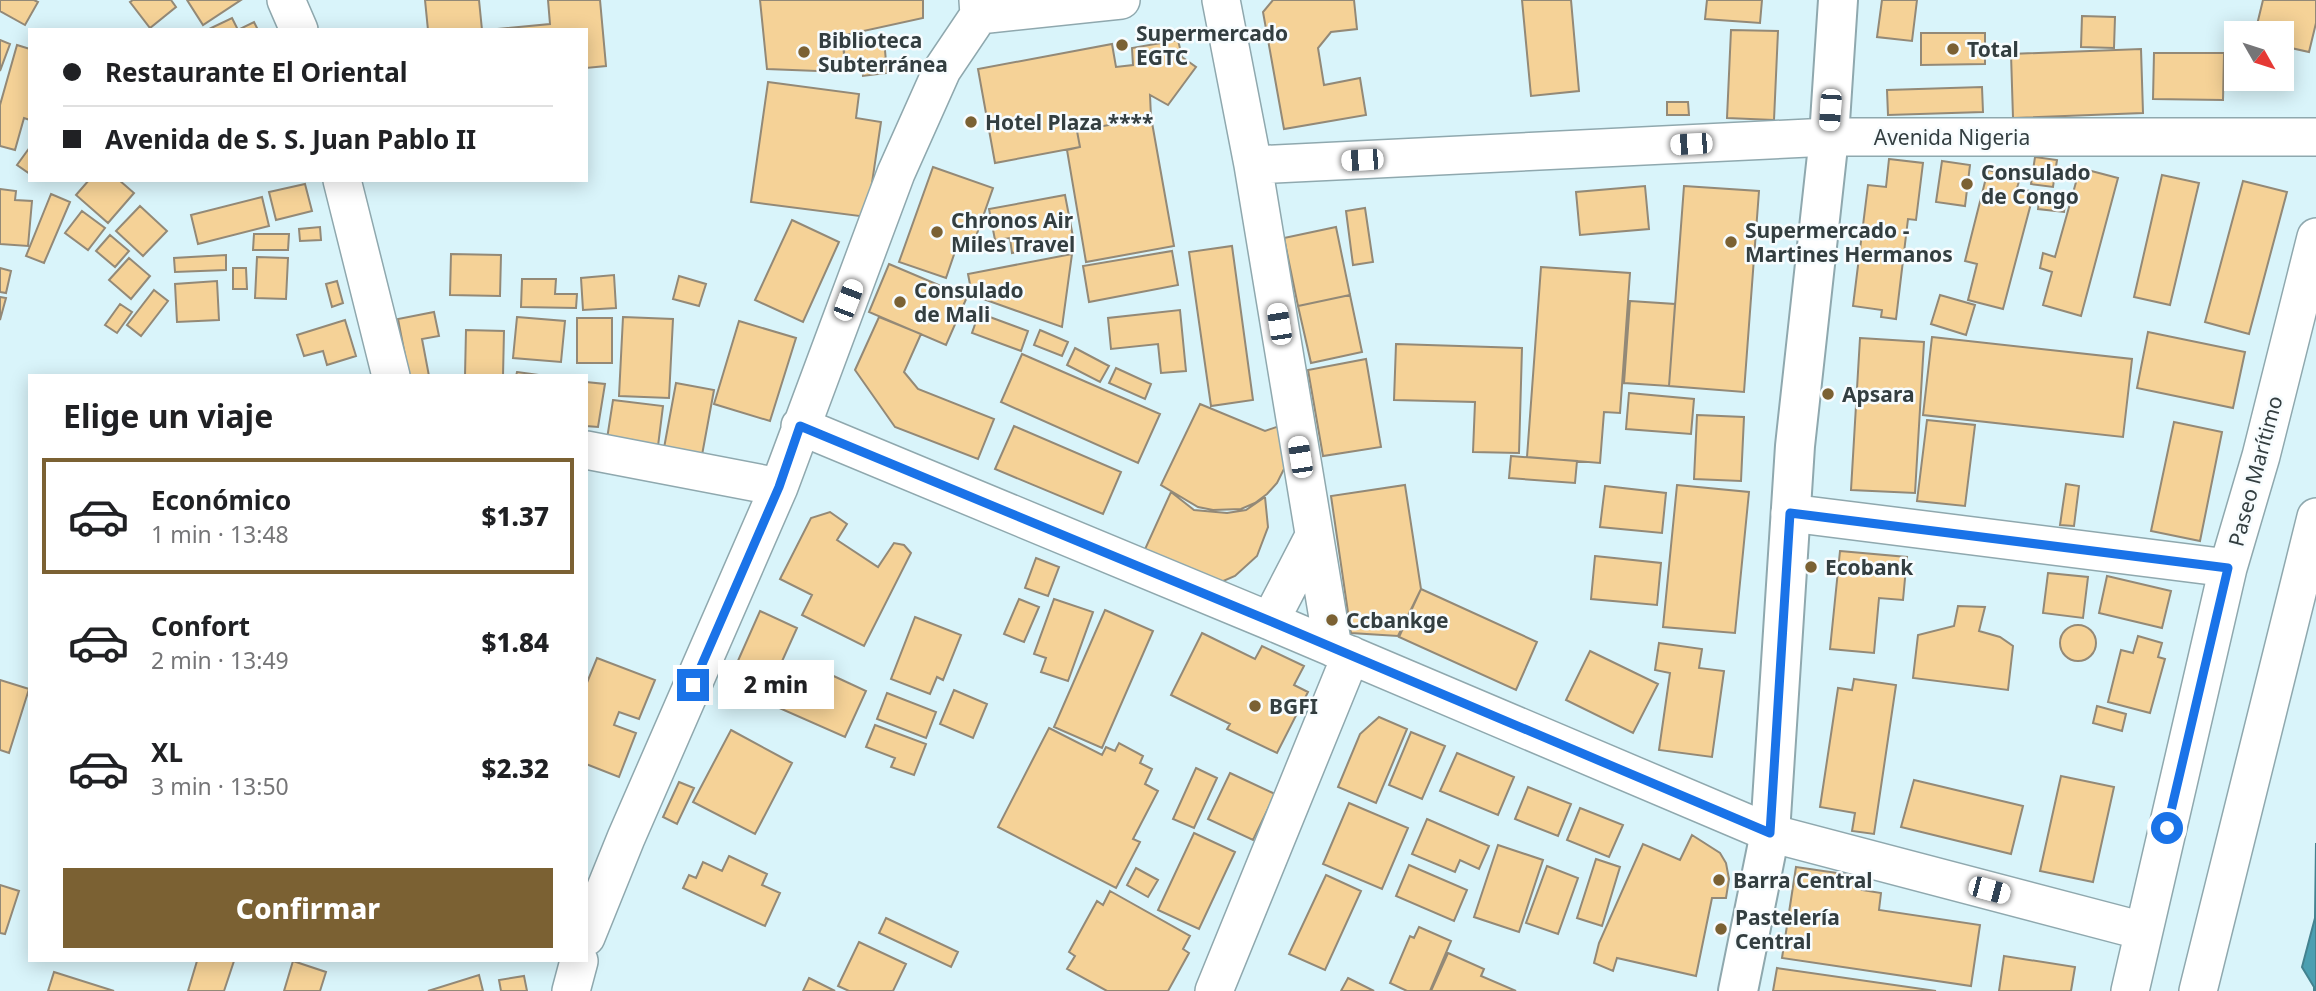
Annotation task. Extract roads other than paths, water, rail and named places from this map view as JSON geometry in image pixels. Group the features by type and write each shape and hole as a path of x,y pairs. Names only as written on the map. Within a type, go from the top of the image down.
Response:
{"main road":[{"path":"1738,991 1770,833 1790,513 1829,137 1838,0"}],"street":[{"path":"286,0 298,28"},
{"path":"588,932 779,487 896,173 943,70 979,7 1121,0"},
{"path":"1214,991 1342,652 1314,536 1253,165 1221,0"},
{"name":"Avenida Nigeria","path":"1253,165 1829,137 2316,137"},
{"path":"342,182 390,374"},
{"name":"Paseo Marítimo","path":"2130,991 2228,568 2261,456 2316,237"},
{"path":"800,426 1770,833 2143,932"},
{"path":"588,450 779,487"},
{"path":"1790,513 2228,568"},
{"path":"2198,991 2316,517"},
{"path":"1270,621 1314,536"},
{"path":"571,991 579,962"}],"water":[{"path":"2316,843 2316,991 2314,991 2302,967 2315,918"}],"place":[{"name":"Supermercado EGTC","path":"1122,45"},
{"name":"Total","path":"1953,49"},
{"name":"Biblioteca Subterránea","path":"804,52"},
{"name":"Hotel Plaza ****","path":"971,122"},
{"name":"Consulado de Congo","path":"1967,184"},
{"name":"Chronos Air Miles Travel","path":"937,232"},
{"name":"Supermercado - Martines Hermanos","path":"1731,242"},
{"name":"Consulado de Mali","path":"900,302"},
{"name":"Apsara","path":"1828,394"},
{"name":"Ecobank","path":"1811,567"},
{"name":"Ccbankge","path":"1332,620"},
{"name":"BGFI","path":"1255,706"},
{"name":"Barra Central","path":"1719,880"},
{"name":"Pastelería Central","path":"1721,929"}]}
